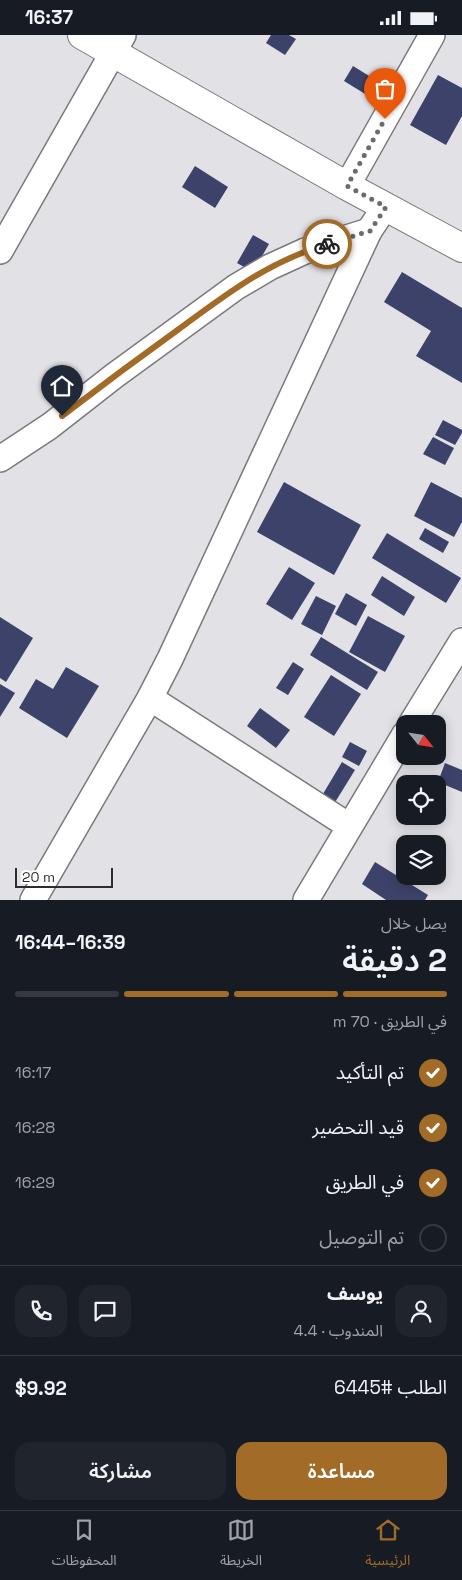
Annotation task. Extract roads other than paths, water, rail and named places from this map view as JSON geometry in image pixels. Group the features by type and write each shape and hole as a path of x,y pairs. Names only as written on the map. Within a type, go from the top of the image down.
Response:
{"street":[{"path":"82,35 118,44 347,186 462,248"},
{"path":"347,186 432,35"},
{"path":"0,251 118,44"},
{"path":"33,900 150,698 370,231 386,207"},
{"path":"0,459 50,426 114,376 236,287 270,267 305,251 370,231"},
{"path":"417,715 462,641"},
{"path":"150,698 349,826"},
{"path":"306,900 396,749"}]}
